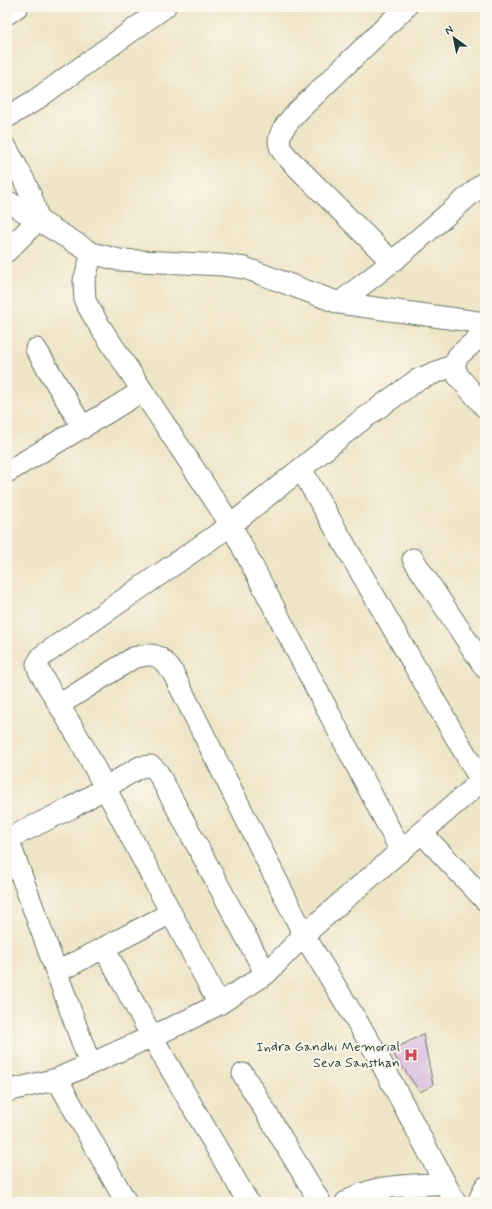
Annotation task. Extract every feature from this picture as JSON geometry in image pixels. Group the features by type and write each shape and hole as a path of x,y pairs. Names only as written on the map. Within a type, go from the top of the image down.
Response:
{"street":[{"path":"7,14 17,7"},
{"path":"7,117 34,101 165,7"},
{"path":"392,262 296,166 282,151 279,141 284,127 298,111 406,7"},
{"path":"7,149 28,186 35,204 38,220"},
{"path":"339,303 392,262 485,182"},
{"path":"7,202 92,253 119,260 223,264 245,268 339,303 485,323"},
{"path":"7,251 38,220"},
{"path":"92,253 84,281 85,301 97,322 231,525 401,851"},
{"path":"485,332 458,356 454,365 458,376 485,408"},
{"path":"36,349 82,428"},
{"path":"219,1004 81,742 39,671 37,664 42,656 231,525 358,422 417,380 454,365"},
{"path":"7,472 142,391"},
{"path":"7,1091 57,1079 186,1021 219,1004 266,974 304,935 483,779 301,469"},
{"path":"413,559 485,668"},
{"path":"60,705 133,658 147,654 156,655 164,661 173,672 304,935 376,1051 455,1202"},
{"path":"90,1064 8,839 71,808 140,767 151,766 157,771 266,974"},
{"path":"422,833 485,900"},
{"path":"57,972 171,913"},
{"path":"104,948 151,1036 248,1202"},
{"path":"243,1074 320,1202"},
{"path":"57,1079 126,1202"},
{"path":"346,1202 354,1197 376,1189 445,1183"},
{"path":"479,1202 485,1188"}],"building":[{"path":"423,1034 433,1085 420,1092 391,1051"}],"place":[{"name":"Indra Gandhi Memorial Seva Sansthan","path":"411,1055"}]}
